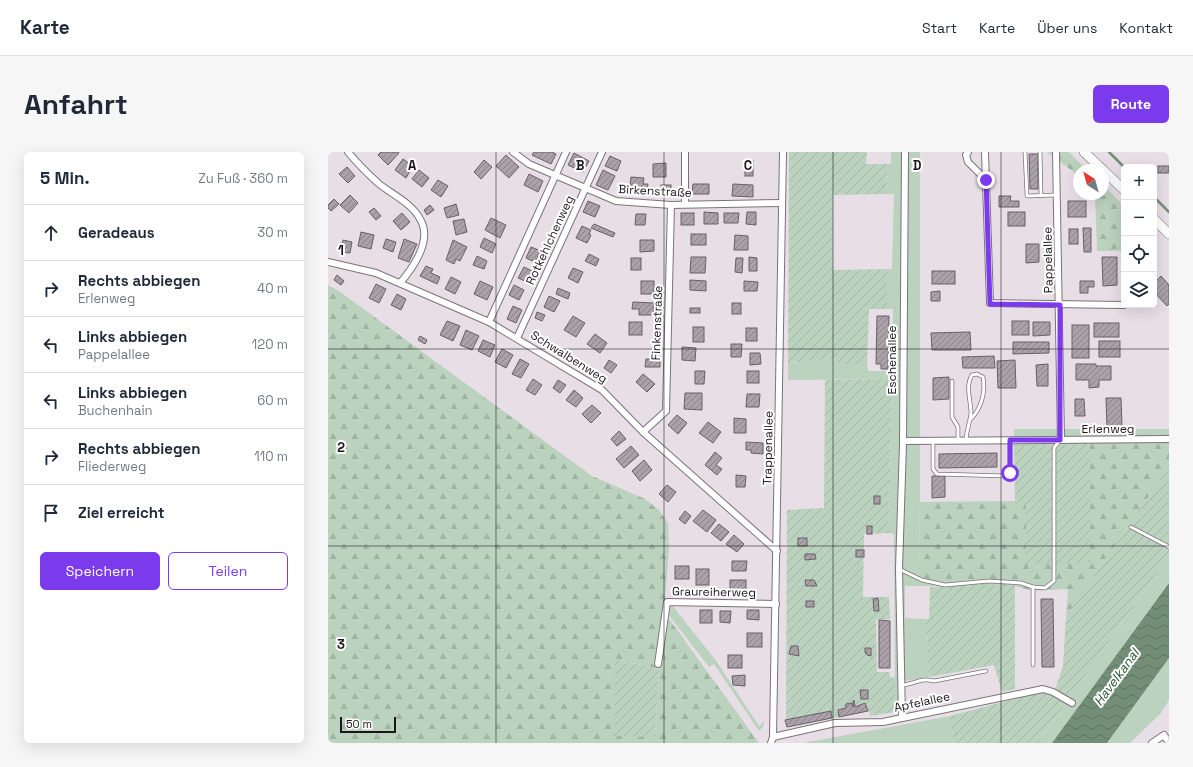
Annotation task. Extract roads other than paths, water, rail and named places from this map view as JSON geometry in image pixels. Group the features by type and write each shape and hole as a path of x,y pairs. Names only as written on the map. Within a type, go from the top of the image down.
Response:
{"main road":[{"path":"1084,152 1097,164"},
{"path":"1109,176 1121,187"},
{"path":"1157,223 1169,234"}],"street":[{"path":"348,152 378,182 412,209 421,219 423,236 421,250 411,270 400,283"},
{"name":"Birkenstraße","path":"514,152 529,164 616,201 672,205 782,203"},
{"name":"Rotkehlchenweg","path":"489,322 566,152"},
{"name":"Rotkehlchenweg","path":"517,338 602,152"},
{"path":"685,152 685,204"},
{"name":"Trappenallee","path":"772,740 781,372 782,203 784,152"},
{"name":"Eschenallee","path":"902,717 900,569 904,442 905,152"},
{"path":"968,152 966,155 968,162 986,180"},
{"path":"985,152 990,304 1121,305"},
{"name":"Pappelallee","path":"1056,152 1060,305 1060,440"},
{"name":"Finkenstraße","path":"643,432 666,412 672,205"},
{"name":"Schwalbenweg","path":"328,262 376,273 489,322 602,390 643,432 777,551"},
{"name":"Erlenweg","path":"904,442 1169,439"},
{"name":"Graureiherweg","path":"658,664 667,602 776,604"},
{"name":"Apfelallee","path":"772,740 835,723 884,722 902,717 1043,689 1053,692 1072,703"},
{"path":"1152,743 1164,735 1169,743"}],"lane":[{"path":"1025,152 1027,196 1057,195"},
{"path":"1040,152 1041,196"},
{"path":"966,441 966,431 971,413 969,384 972,376 977,374 983,377 983,399 974,416 970,420"},
{"path":"952,381 952,417 958,427 958,441"},
{"path":"933,441 933,469 937,474 1006,476 1010,473 1010,440"},
{"path":"900,569 922,580 945,585 989,581 1021,583 1033,588 1045,588 1054,581 1054,448 1060,440"},
{"path":"1131,527 1169,547"},
{"path":"1033,588 1033,665"},
{"path":"901,685 909,685 927,679 934,681 986,671"}],"water":[{"name":"Havelkanal","path":"1169,583 1169,658 1107,743 1052,743"}],"waterway":[{"path":"1109,152 1121,164"},
{"path":"1157,200 1169,212"}]}
